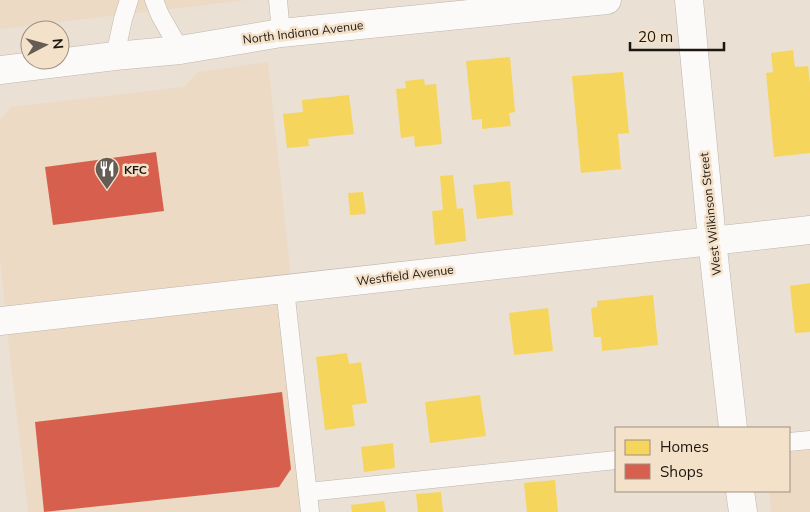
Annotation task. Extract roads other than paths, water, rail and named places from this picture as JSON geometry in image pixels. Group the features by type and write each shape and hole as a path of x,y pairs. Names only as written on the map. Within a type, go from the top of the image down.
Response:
{"street":[{"name":"North Indiana Avenue","path":"0,70 180,50 281,33 607,0"},
{"name":"West Wilkinson Street","path":"688,0 733,427"},
{"name":"Westfield Avenue","path":"0,321 810,230"},
{"path":"740,492 743,512"}],"lane":[{"path":"115,56 129,0"},
{"path":"154,0 160,15 180,50"},
{"path":"278,0 281,33"},
{"path":"285,289 310,512"},
{"path":"790,442 810,440"},
{"path":"308,492 615,460"}],"place":[{"name":"KFC","path":"107,190"}]}
